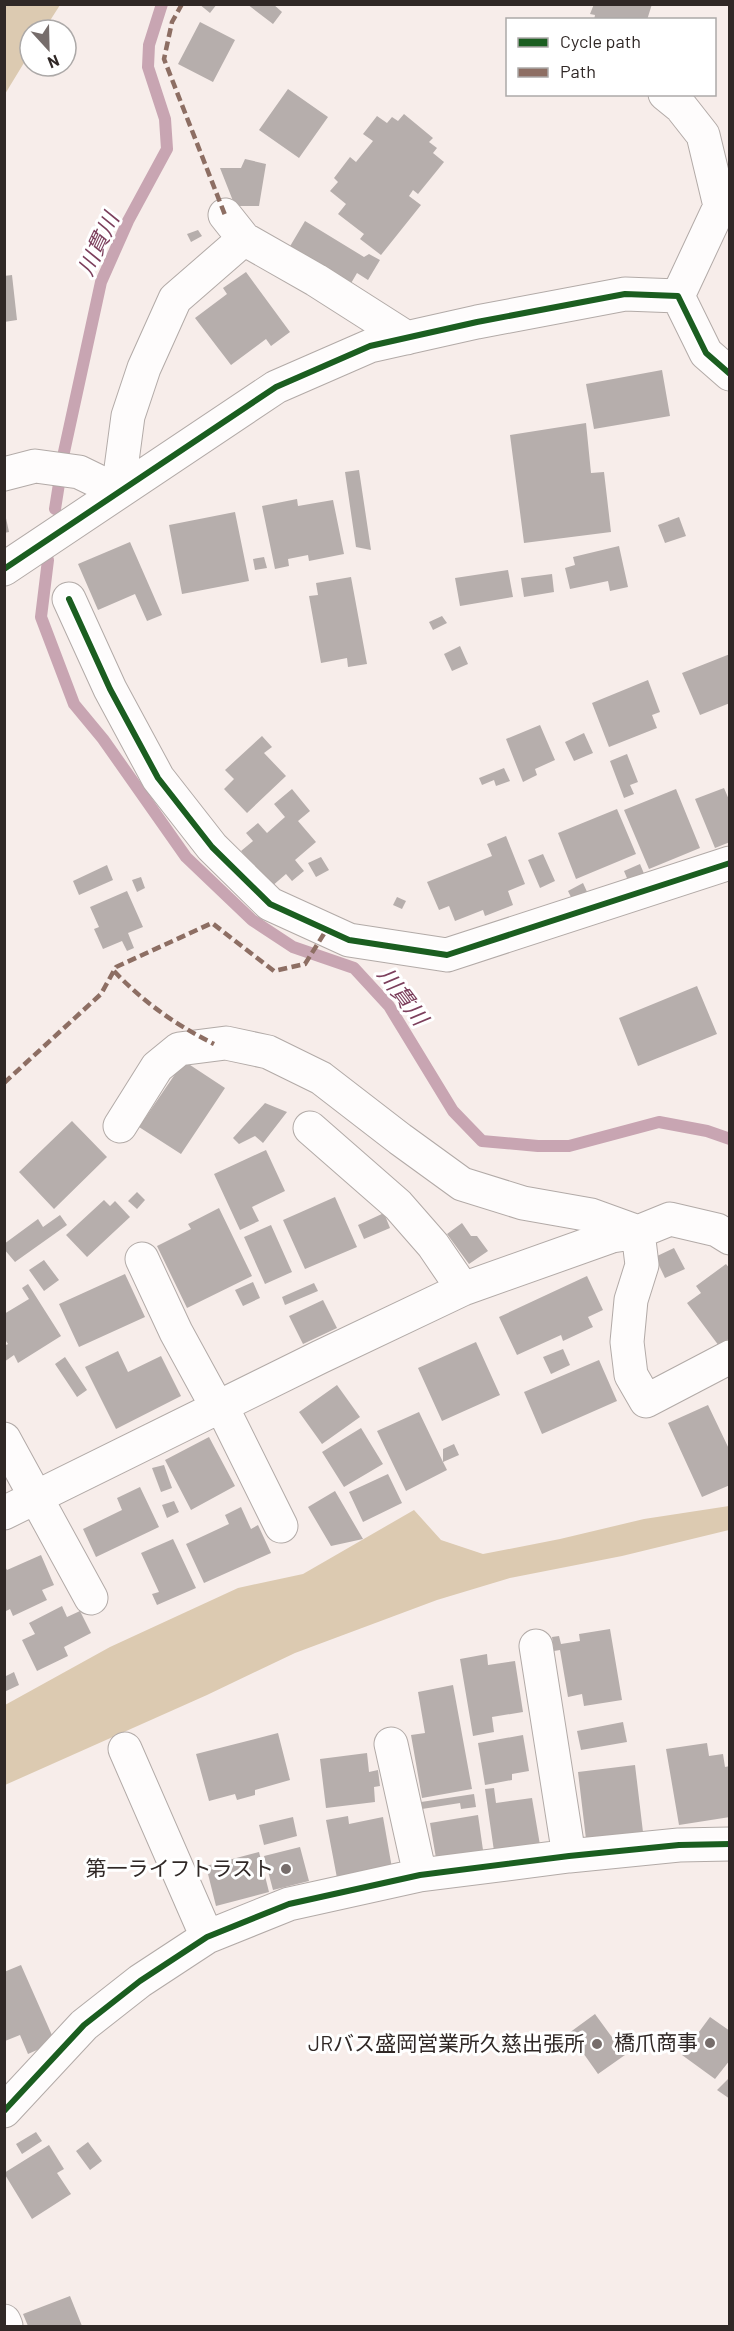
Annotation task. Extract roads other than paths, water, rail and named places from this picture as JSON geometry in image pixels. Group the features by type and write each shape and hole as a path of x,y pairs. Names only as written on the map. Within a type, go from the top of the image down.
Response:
{"street":[{"path":"667,96 681,107 703,135 725,196 678,296"},
{"path":"118,491 128,416 144,368 175,299 234,227 407,338"},
{"path":"4,569 276,387 370,346 477,322 625,294 678,296"},
{"path":"678,296 706,353 729,374"},
{"path":"4,474 35,466 59,469 79,472 118,491"},
{"path":"69,599 110,689 158,778 212,847 270,904 349,940 447,955 729,863"},
{"path":"120,1126 157,1066 179,1048 226,1043 268,1052 321,1078 462,1184 523,1203 591,1215 638,1232"},
{"path":"310,1128 399,1205 433,1245 463,1289"},
{"path":"4,1513 219,1406 463,1289 612,1236 638,1232 670,1219 717,1230 729,1238"},
{"path":"638,1232 642,1265 631,1300 627,1342 631,1375 646,1401 729,1357"},
{"path":"142,1259 176,1332 219,1406 281,1526"},
{"path":"4,1439 91,1598"},
{"path":"536,1646 569,1856"},
{"path":"391,1744 420,1875"},
{"path":"125,1749 207,1937"},
{"path":"4,2111 84,2025 140,1981 207,1937 289,1904 420,1875 569,1856 680,1845 729,1844"},
{"path":"4,2320 6,2326"}],"waterway":[{"name":"川貫川","path":"55,509 64,452 101,282 128,221 167,149 165,119 148,67 149,45 162,4"},
{"name":"川貫川","path":"48,560 41,617 74,704 103,739 186,857 252,920 293,947 354,968 389,1006 453,1111 482,1141 569,1146 659,1122 707,1131 730,1139"}],"place":[{"name":"第一ライフトラスト","path":"286,1869"},
{"name":"橋爪商事","path":"710,2043"},
{"name":"JRバス盛岡営業所久慈出張所","path":"597,2044"}]}
